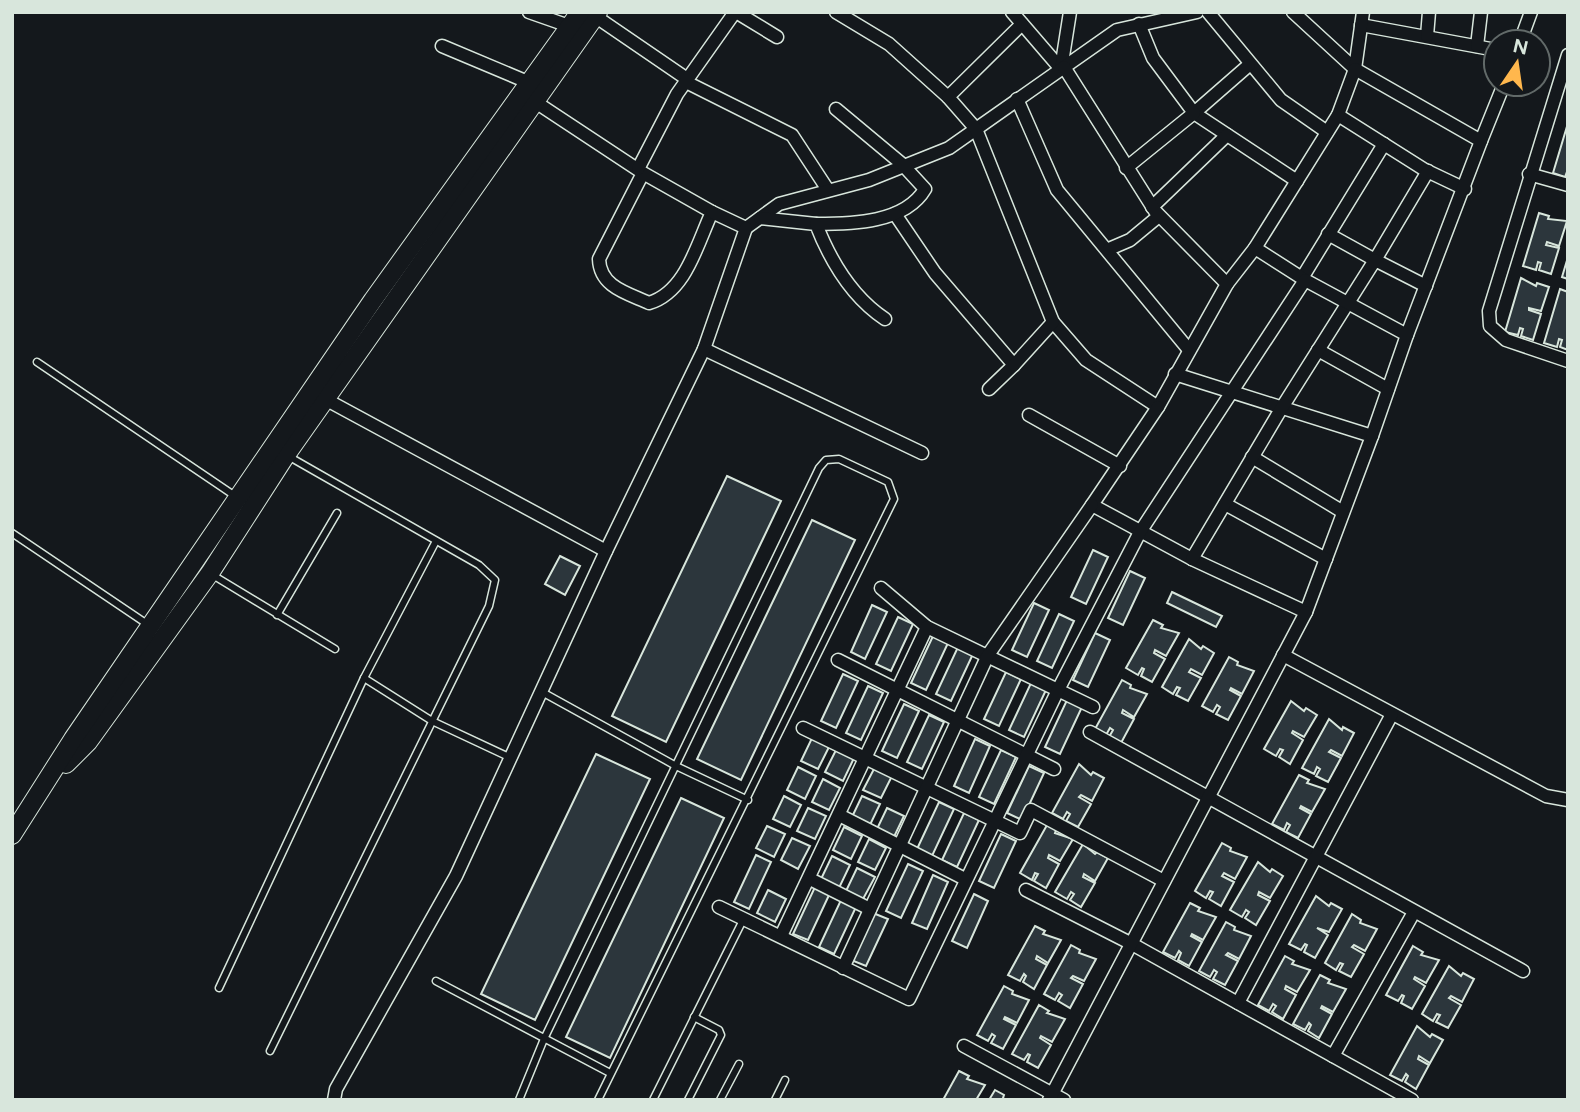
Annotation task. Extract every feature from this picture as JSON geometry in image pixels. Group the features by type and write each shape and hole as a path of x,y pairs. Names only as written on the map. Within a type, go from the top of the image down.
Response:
{"street":[{"path":"529,12 586,16 687,79 686,82 792,135 828,190"},
{"path":"712,212 676,289 664,298 649,303 612,286 599,271 598,259 687,79 736,12 777,37"},
{"path":"836,12 889,44 948,97 976,129 1053,322 1086,360 1158,407"},
{"path":"1012,12 1063,68 1155,211 1227,285"},
{"path":"1063,68 1070,12"},
{"path":"334,1100 337,1089 456,877 606,551 704,349 746,228 779,204 869,180 902,164 948,148 1117,30 1197,12"},
{"path":"1208,12 1249,65 1281,100 1327,132"},
{"path":"1293,12 1355,69 1481,141"},
{"path":"1427,36 1429,12"},
{"path":"1477,46 1480,12"},
{"path":"48,782 88,742 210,573 373,300 530,83 586,16"},
{"path":"12,835 73,739 152,628 238,498 325,399 537,103 586,16"},
{"path":"843,968 956,719 988,655 1120,466 1158,407 1227,285 1255,248 1338,115 1355,69 1362,19 1482,47"},
{"path":"948,97 1022,24"},
{"path":"1139,24 1153,58 1194,113 1297,181"},
{"path":"442,46 530,83"},
{"path":"1568,55 1529,174 1489,311 1490,326 1506,341 1568,361"},
{"path":"1126,168 1249,65"},
{"path":"1050,1096 1306,612 1407,335 1498,98"},
{"path":"1017,99 1057,190 1109,249 1189,350"},
{"path":"537,103 640,171 746,228"},
{"path":"760,218 838,224 895,215 916,203 925,190 902,164 836,109"},
{"path":"1338,115 1428,172 1465,189"},
{"path":"1109,249 1130,240 1227,135"},
{"path":"719,907 909,999 1059,688 1140,532 1233,393 1384,144"},
{"path":"1192,559 1281,409 1428,172"},
{"path":"1529,174 1568,185"},
{"path":"895,215 935,273 1014,365"},
{"path":"816,224 842,275 869,309 885,319"},
{"path":"1328,234 1426,286"},
{"path":"1255,248 1303,279 1407,335"},
{"path":"989,389 1053,322"},
{"path":"704,349 922,453"},
{"path":"1318,350 1388,389"},
{"path":"1175,374 1372,436"},
{"path":"325,399 606,551"},
{"path":"1029,415 1120,466"},
{"path":"1252,457 1343,512"},
{"path":"1225,504 1325,559"},
{"path":"1092,505 1192,559 1306,612"},
{"path":"881,588 927,627 1059,688 1093,708"},
{"path":"781,936 927,627"},
{"path":"1283,655 1546,796 1568,800"},
{"path":"838,660 1054,769"},
{"path":"1238,1003 1392,714"},
{"path":"803,728 1020,833 1031,810 1164,881"},
{"path":"1090,732 1208,800 1523,971"},
{"path":"839,815 965,879"},
{"path":"810,879 870,909"},
{"path":"1026,890 1132,944 1412,1100"},
{"path":"1334,1056 1414,912"},
{"path":"964,1046 1050,1096 1065,1100"}],"lane":[{"path":"37,362 238,498"},
{"path":"271,1051 489,606 495,580 479,565 280,452"},
{"path":"519,1100 544,1039 819,468 826,460 839,459 888,482 894,499 598,1100"},
{"path":"277,615 337,513"},
{"path":"12,533 152,628"},
{"path":"219,988 364,678 436,541"},
{"path":"194,564 335,649"},
{"path":"364,678 432,721 511,758"},
{"path":"542,692 676,766 748,800"},
{"path":"653,1100 743,920"},
{"path":"436,981 610,1073"},
{"path":"688,1100 721,1035 719,1030 694,1017"},
{"path":"720,1100 739,1064"},
{"path":"775,1100 785,1080"}],"building":[{"path":"1568,123 1568,169 1565,177 1553,173"},
{"path":"1539,213 1549,216 1548,219 1567,221 1559,246 1547,242 1546,245 1559,248 1551,274 1539,270 1541,263 1538,262 1536,270 1523,266"},
{"path":"1568,257 1568,279 1562,277"},
{"path":"1521,278 1536,286 1537,283 1549,287 1541,311 1529,308 1541,314 1533,340 1521,336 1523,329 1520,328 1518,335 1505,332"},
{"path":"1560,289 1568,292 1568,350 1560,347 1562,340 1559,339 1557,347 1544,343"},
{"path":"727,476 781,501 666,742 612,716"},
{"path":"812,520 855,540 741,780 697,759"},
{"path":"1093,550 1108,557 1086,604 1071,597"},
{"path":"560,556 580,566 565,595 545,584"},
{"path":"1130,571 1145,578 1123,625 1108,618"},
{"path":"1172,592 1222,616 1216,627 1167,603"},
{"path":"1034,603 1049,610 1027,657 1012,650"},
{"path":"872,605 887,612 865,659 851,652"},
{"path":"1059,614 1074,621 1052,668 1037,661"},
{"path":"898,617 913,624 891,671 876,664"},
{"path":"1153,620 1163,625 1161,628 1179,633 1166,656 1155,650 1154,653 1165,659 1152,682 1141,676 1144,669 1142,668 1138,675 1126,668"},
{"path":"1095,633 1110,640 1088,687 1073,680"},
{"path":"933,636 948,643 926,690 911,683"},
{"path":"1189,639 1201,649 1203,646 1214,653 1202,675 1191,669 1189,672 1201,678 1188,701 1176,695 1180,688 1177,687 1173,694 1162,687"},
{"path":"958,647 973,654 951,701 936,694"},
{"path":"1229,657 1238,662 1237,665 1254,671 1242,694 1231,688 1230,690 1241,696 1228,720 1216,714 1220,707 1217,705 1213,712 1202,706"},
{"path":"1006,672 1021,679 999,726 984,719"},
{"path":"843,674 858,681 836,728 821,721"},
{"path":"1122,680 1131,685 1130,688 1147,694 1134,717 1123,710 1122,713 1134,719 1121,743 1109,737 1113,730 1110,728 1106,735 1095,729"},
{"path":"1031,683 1046,690 1024,737 1009,730"},
{"path":"868,686 883,693 861,740 846,733"},
{"path":"1067,700 1082,707 1060,754 1045,747"},
{"path":"1291,701 1304,711 1306,708 1317,715 1304,737 1293,731 1292,733 1303,740 1290,764 1279,757 1283,750 1280,749 1276,756 1264,749"},
{"path":"904,704 919,711 897,758 882,751"},
{"path":"929,715 944,722 922,769 907,762"},
{"path":"1329,719 1342,730 1343,727 1354,733 1342,756 1331,750 1329,752 1341,758 1328,782 1316,776 1320,769 1317,767 1314,774 1302,768"},
{"path":"812,738 829,747 818,769 801,761"},
{"path":"975,739 990,746 969,793 954,786"},
{"path":"836,750 854,758 843,781 825,772"},
{"path":"1001,750 1016,757 994,804 979,797"},
{"path":"596,754 650,779 535,1020 481,994"},
{"path":"1079,764 1091,775 1093,772 1104,778 1092,801 1081,795 1079,797 1091,804 1078,827 1066,821 1070,814 1067,812 1063,819 1052,813"},
{"path":"1029,766 1044,773 1022,820 1007,813"},
{"path":"798,767 816,776 805,799 787,790"},
{"path":"875,767 892,776 881,798 863,790"},
{"path":"1299,775 1309,780 1307,783 1325,789 1312,812 1301,806 1300,808 1311,814 1298,838 1286,832 1290,825 1287,823 1284,830 1272,824"},
{"path":"823,779 840,788 829,810 812,802"},
{"path":"784,796 801,805 790,827 773,819"},
{"path":"862,796 880,804 869,827 851,819"},
{"path":"681,798 724,818 610,1058 566,1037"},
{"path":"939,802 954,809 932,856 917,849"},
{"path":"808,808 826,816 815,839 797,831"},
{"path":"887,808 904,816 893,839 876,831"},
{"path":"964,813 979,820 957,867 942,860"},
{"path":"1047,825 1056,830 1055,833 1073,839 1060,861 1049,855 1048,858 1059,864 1046,888 1034,881 1038,874 1035,873 1032,880 1020,873"},
{"path":"767,826 785,834 774,857 756,848"},
{"path":"844,827 862,836 851,859 833,850"},
{"path":"1001,834 1016,841 994,888 979,881"},
{"path":"792,838 810,846 798,869 781,860"},
{"path":"869,839 886,848 875,870 858,862"},
{"path":"1222,843 1231,848 1230,851 1247,857 1235,879 1224,873 1222,876 1234,882 1221,906 1209,899 1213,892 1210,891 1206,898 1195,891"},
{"path":"1083,844 1095,854 1097,852 1108,858 1095,881 1084,874 1083,877 1095,883 1081,907 1070,900 1074,894 1071,892 1067,899 1055,892"},
{"path":"756,855 771,862 749,909 734,902"},
{"path":"832,856 850,865 839,888 821,879"},
{"path":"1258,862 1270,872 1272,869 1283,876 1270,898 1259,892 1258,895 1270,901 1256,925 1245,918 1249,912 1246,910 1242,917 1230,910"},
{"path":"908,864 923,871 901,918 886,911"},
{"path":"857,868 875,877 863,899 846,891"},
{"path":"933,875 948,882 927,929 912,923"},
{"path":"815,887 830,893 808,940 793,934"},
{"path":"768,890 786,899 775,922 757,913"},
{"path":"974,894 988,901 967,948 952,941"},
{"path":"1316,896 1329,906 1331,903 1342,909 1329,932 1317,928 1328,935 1315,958 1304,952 1307,945 1301,950 1289,944"},
{"path":"841,900 856,907 834,954 819,947"},
{"path":"1190,903 1200,908 1198,911 1216,917 1203,940 1192,934 1191,936 1202,942 1189,966 1178,960 1181,953 1179,951 1175,958 1163,952"},
{"path":"873,913 888,919 866,966 851,960"},
{"path":"1352,914 1361,920 1360,923 1377,929 1365,951 1354,945 1352,947 1364,954 1351,977 1339,971 1343,964 1340,963 1336,970 1325,963"},
{"path":"1226,922 1235,927 1234,930 1251,936 1239,959 1228,953 1226,955 1238,961 1225,985 1213,979 1217,972 1214,970 1210,977 1199,971"},
{"path":"1035,926 1045,931 1043,934 1061,940 1048,963 1037,956 1036,959 1047,965 1034,989 1023,982 1026,976 1024,974 1020,981 1008,975"},
{"path":"1071,945 1080,950 1079,953 1096,959 1084,981 1073,976 1071,978 1083,984 1070,1008 1058,1001 1062,995 1059,993 1055,1000 1044,994"},
{"path":"1413,946 1423,952 1421,955 1439,960 1426,983 1415,977 1414,979 1425,986 1412,1009 1401,1003 1404,996 1398,1001 1386,995"},
{"path":"1285,956 1294,961 1292,964 1310,970 1297,992 1286,986 1285,989 1296,995 1283,1019 1272,1012 1276,1006 1273,1004 1269,1011 1258,1005"},
{"path":"1449,966 1461,976 1463,973 1474,979 1462,1002 1451,996 1449,998 1461,1005 1448,1028 1436,1022 1440,1015 1437,1014 1433,1021 1422,1014"},
{"path":"1320,975 1330,980 1328,983 1346,989 1333,1012 1322,1006 1321,1008 1332,1014 1319,1038 1308,1031 1311,1025 1309,1023 1305,1030 1293,1024"},
{"path":"1004,986 1013,991 1012,994 1029,1000 1017,1023 1005,1017 1004,1019 1016,1025 1003,1049 991,1043 995,1036 992,1034 988,1041 977,1035"},
{"path":"1039,1005 1049,1011 1047,1013 1065,1019 1052,1042 1041,1036 1040,1038 1051,1045 1038,1068 1027,1062 1030,1055 1024,1060 1012,1054"},
{"path":"1417,1026 1430,1037 1432,1034 1443,1040 1430,1063 1419,1056 1418,1059 1429,1065 1416,1089 1405,1082 1408,1076 1406,1074 1402,1081 1390,1075"},
{"path":"959,1071 969,1076 967,1079 985,1085 976,1100 943,1100"},
{"path":"995,1090 1004,1095 1006,1100 989,1100"}]}
